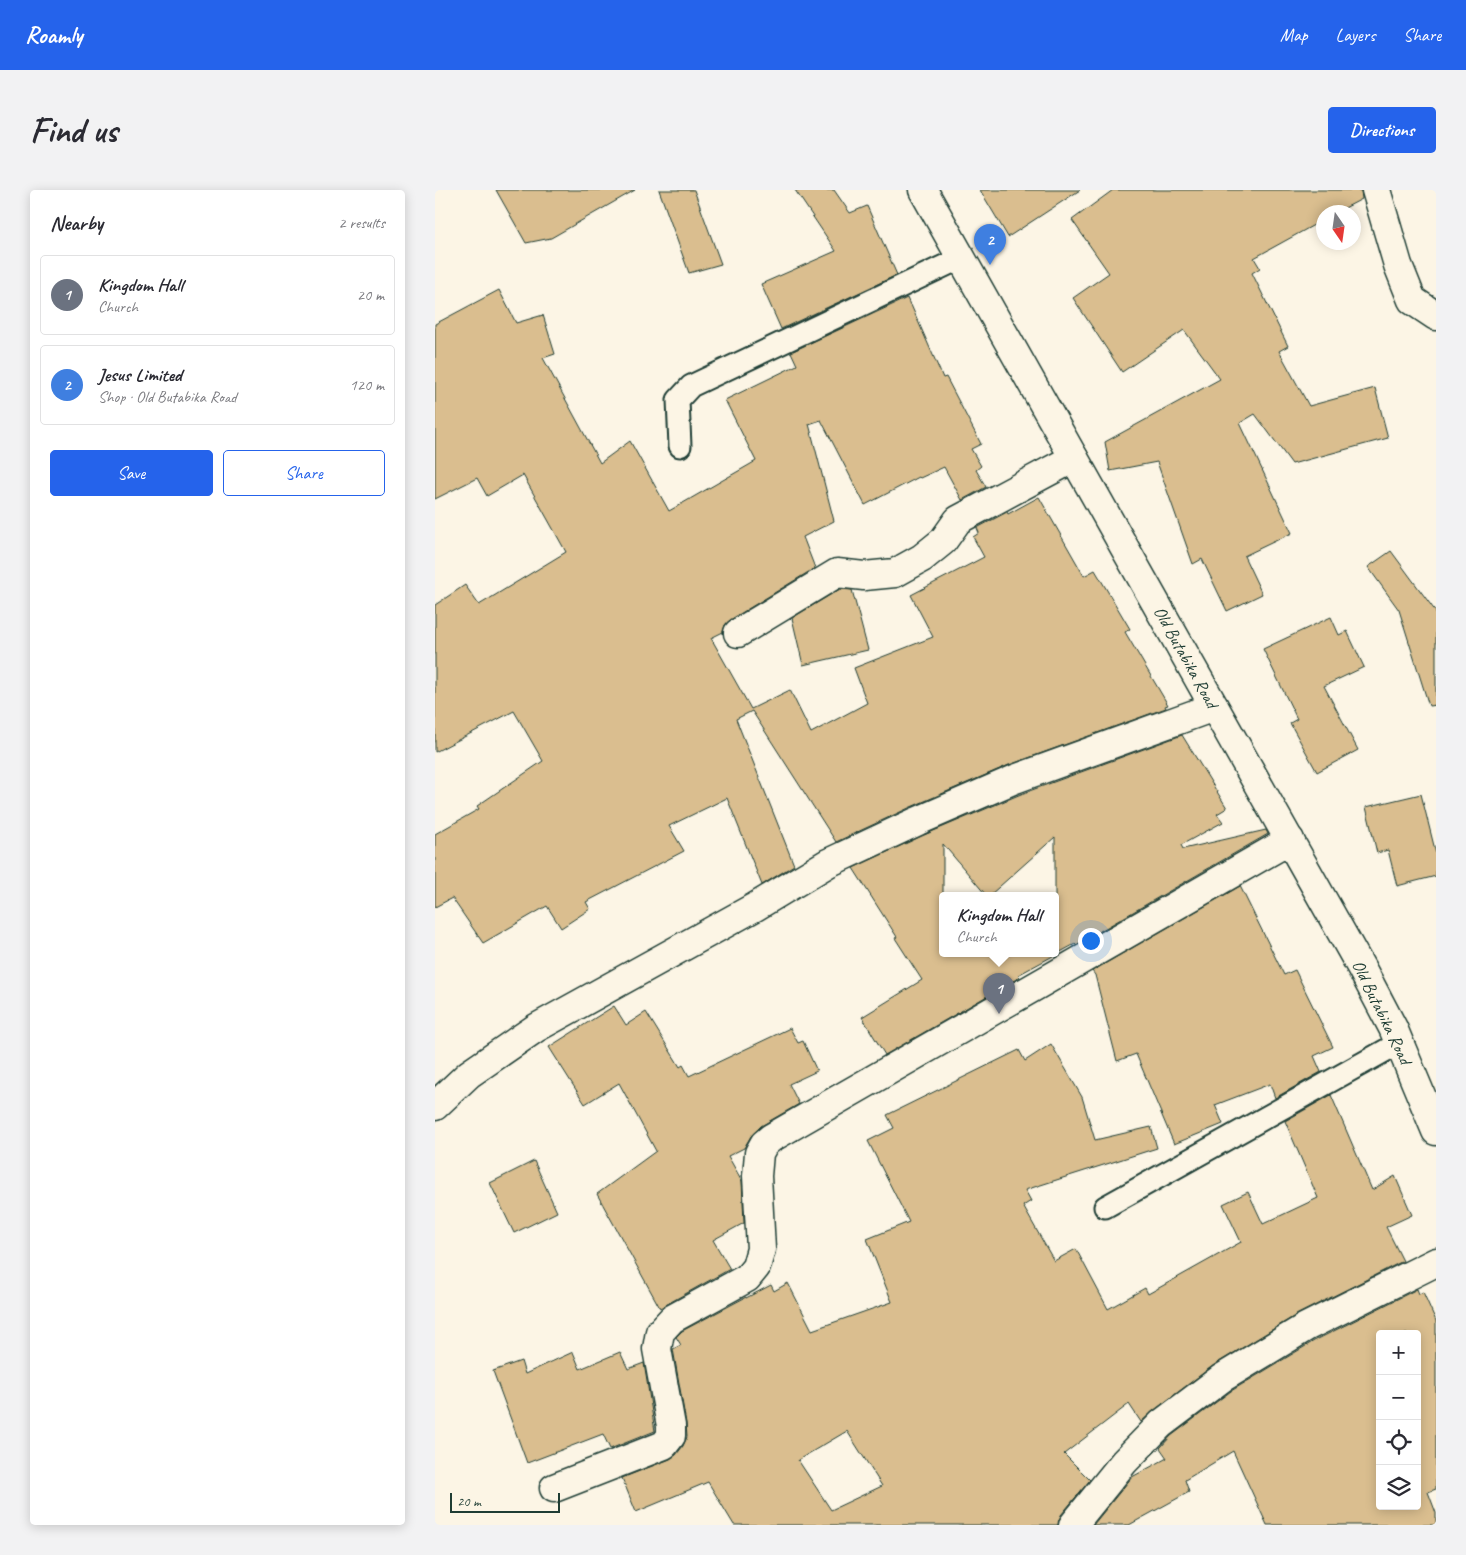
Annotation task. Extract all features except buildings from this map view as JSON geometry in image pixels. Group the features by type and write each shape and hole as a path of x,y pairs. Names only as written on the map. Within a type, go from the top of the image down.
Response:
{"street":[{"name":"Old Butabika Road","path":"923,190 1362,969 1399,1043 1436,1131"},
{"path":"1377,190 1398,266 1412,300 1436,316"},
{"path":"738,633 837,572 864,576 895,574 922,558 943,541 958,520 1074,458"},
{"path":"435,1106 469,1074 536,1028 755,907 828,863 1015,779 1214,707"},
{"path":"554,1488 664,1445 671,1436 671,1426 657,1349 660,1332 672,1319 747,1278 756,1267 761,1249 757,1176 759,1153 764,1144 788,1128 1290,840"},
{"path":"1073,1525 1124,1462 1161,1424 1222,1378 1306,1327 1436,1262"}],"lane":[{"path":"680,446 678,400 691,386 961,258"},
{"path":"1105,1207 1399,1043"}],"place":[{"name":"Jesus Limited","path":"990,265"},
{"name":"Kingdom Hall","path":"999,1014"}]}
